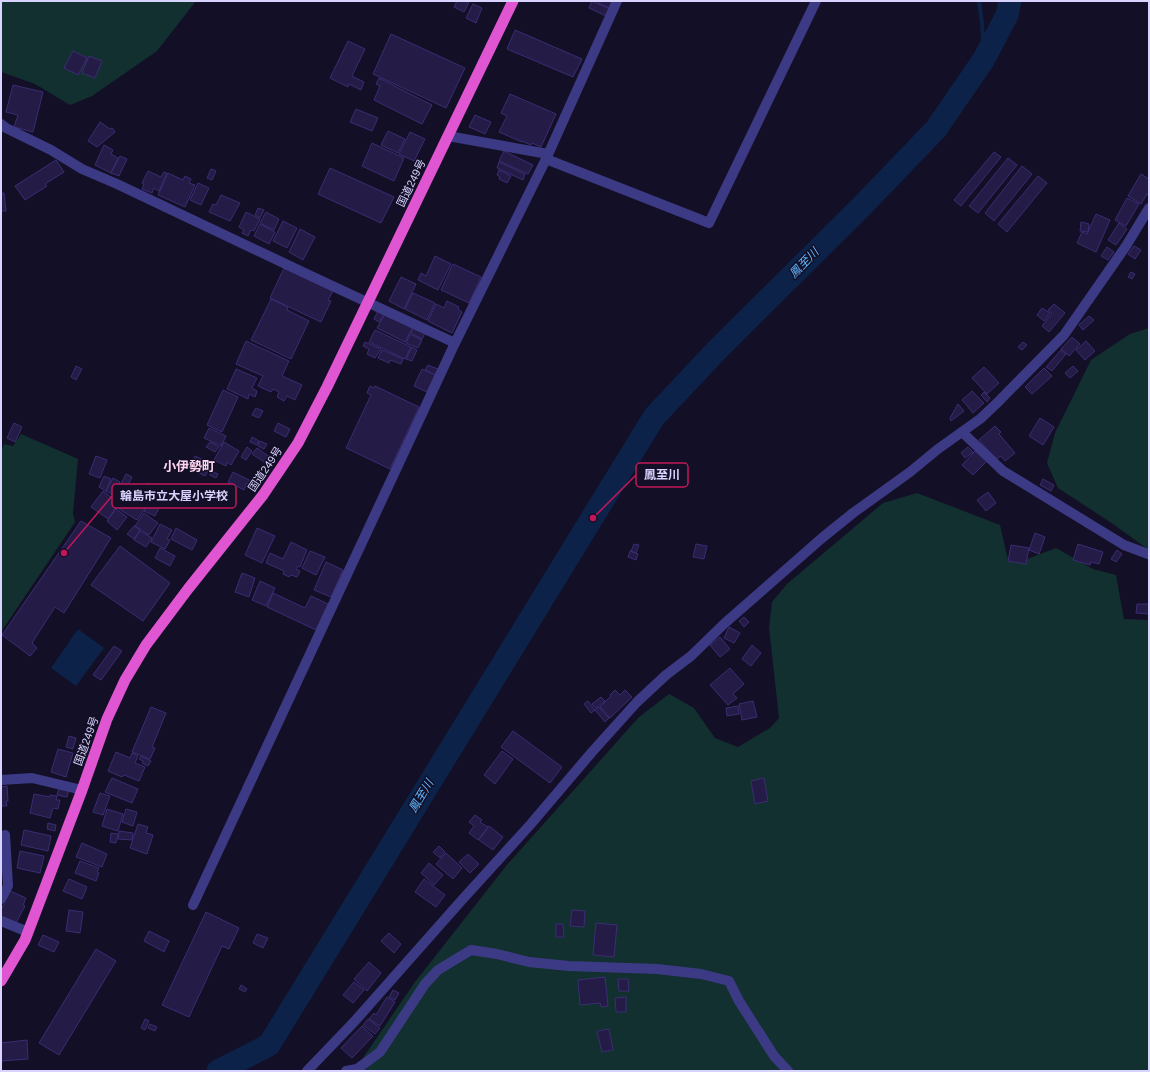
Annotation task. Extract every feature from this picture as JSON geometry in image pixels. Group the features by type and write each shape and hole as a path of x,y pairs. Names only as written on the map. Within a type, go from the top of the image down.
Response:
{"highway":[{"name":"国道249号","path":"1,981 4,969 25,940 82,790 107,719 125,680 141,652 263,495 298,443 368,303 513,1"}],"street":[{"path":"193,905 455,343 547,156 617,1"},
{"path":"448,136 547,156 709,223 816,1"},
{"path":"1,124 6,128 51,150 82,169 117,184 455,343"},
{"path":"307,1071 354,1022 530,825 637,702 666,675 691,656 725,623 822,538 910,472 938,448 980,419 1064,335 1126,246 1149,208"},
{"path":"962,432 1003,471 1124,545 1148,554"},
{"path":"1,780 32,778 82,790"},
{"path":"1,899 8,886 5,836"},
{"path":"1,921 28,932"},
{"path":"346,1071 357,1069 380,1052 438,970 471,950 498,954 529,962 569,966 657,969 701,974 729,981 739,1001 774,1056 788,1071"}],"green space":[{"path":"1,1 196,1 157,51 92,96 70,105 35,84 1,72"},
{"path":"1149,328 1149,550 1113,524 1058,488 1047,463 1055,433 1091,360 1130,334"},
{"path":"21,434 78,459 73,513 75,522 1,632 1,451 4,444 13,446"},
{"path":"917,493 1000,525 1008,560 1022,561 1056,548 1093,569 1116,575 1124,619 1149,620 1149,1071 354,1071 415,982 506,866 639,717 669,694 694,708 715,738 738,747 770,728 779,718 769,628 772,602 787,584 883,503"}],"water":[{"path":"78,629 104,648 76,686 51,668"}],"building":[{"path":"457,1 469,2 464,12 454,7"},
{"path":"592,1 610,9 606,16 589,8"},
{"path":"599,1 612,1 609,8 598,3"},
{"path":"473,4 482,8 476,23 466,18"},
{"path":"515,30 582,59 573,77 507,49"},
{"path":"391,34 465,68 446,108 373,74"},
{"path":"348,41 365,49 352,76 364,82 361,90 349,84 348,87 330,78"},
{"path":"73,51 87,58 78,75 64,68"},
{"path":"89,56 102,61 95,78 82,73"},
{"path":"379,78 432,105 422,124 374,100 380,86 376,84"},
{"path":"13,85 43,92 33,132 14,127 18,115 6,112"},
{"path":"510,94 556,114 541,147 532,143 531,145 522,142 499,132 507,116 501,113"},
{"path":"356,109 378,118 372,131 350,122"},
{"path":"475,115 491,122 485,134 469,127"},
{"path":"100,122 110,129 112,128 115,132 97,147 88,141"},
{"path":"388,131 405,139 398,153 381,145"},
{"path":"410,132 425,139 414,161 399,154"},
{"path":"372,143 404,158 394,181 362,166"},
{"path":"104,145 113,150 111,154 118,158 111,173 95,165"},
{"path":"504,151 533,165 528,174 499,161"},
{"path":"994,152 1001,157 961,206 954,200"},
{"path":"120,156 127,159 119,176 111,173"},
{"path":"1008,158 1017,165 978,213 969,206"},
{"path":"56,160 64,172 45,184 47,186 25,200 15,186"},
{"path":"499,162 525,174 523,180 497,168"},
{"path":"1022,166 1032,174 994,221 985,213"},
{"path":"330,168 394,197 381,223 318,194"},
{"path":"211,169 216,171 212,180 207,178"},
{"path":"499,170 511,176 507,183 499,179 500,177 497,175"},
{"path":"148,171 161,177 164,172 167,173 159,191 154,188 152,193 142,189 144,184 142,183"},
{"path":"168,173 183,180 185,176 191,179 189,183 195,185 185,207 158,195"},
{"path":"1141,174 1149,179 1149,194 1147,194 1141,204 1128,196"},
{"path":"1038,176 1047,183 1007,232 998,224"},
{"path":"198,183 209,188 201,205 190,200"},
{"path":"1,193 4,193 6,211 1,211"},
{"path":"221,195 240,203 230,221 209,212 213,204 216,205"},
{"path":"1127,198 1139,204 1126,226 1115,220"},
{"path":"258,208 264,210 260,218 255,215"},
{"path":"246,212 260,219 254,231 251,230 248,236 242,233 244,230 239,227"},
{"path":"266,212 279,219 274,230 260,223"},
{"path":"1096,214 1110,220 1096,252 1077,243 1082,232 1087,234"},
{"path":"283,221 297,228 287,248 273,241"},
{"path":"1081,222 1089,224 1088,232 1080,231"},
{"path":"1119,223 1127,229 1116,245 1108,240"},
{"path":"260,224 275,232 269,244 254,236"},
{"path":"300,229 315,237 303,260 289,252"},
{"path":"1134,246 1141,250 1135,259 1128,254"},
{"path":"1107,247 1114,252 1108,260 1101,256"},
{"path":"435,256 451,264 438,290 418,280 421,273 426,276"},
{"path":"453,264 481,277 469,303 441,290"},
{"path":"284,268 333,291 328,300 331,301 321,322 270,298"},
{"path":"1131,272 1135,274 1132,279 1128,277"},
{"path":"401,277 416,284 404,309 389,301"},
{"path":"413,293 435,303 427,320 405,309"},
{"path":"271,299 288,307 287,310 309,321 291,359 251,340"},
{"path":"447,301 459,307 458,309 462,312 452,333 428,321 436,304 444,308"},
{"path":"1054,304 1065,313 1049,332 1042,326 1052,313 1048,310"},
{"path":"1042,308 1050,313 1044,321 1037,315"},
{"path":"378,311 384,314 379,322 374,319"},
{"path":"385,314 413,327 405,342 377,328"},
{"path":"1089,316 1094,320 1083,330 1079,325"},
{"path":"414,327 425,333 422,339 411,333"},
{"path":"375,330 411,347 405,359 369,342"},
{"path":"410,334 422,340 418,348 406,343"},
{"path":"1072,337 1080,344 1069,356 1061,349"},
{"path":"246,341 289,361 282,376 302,385 295,400 287,396 284,401 277,397 279,392 273,389 271,392 258,386 263,376 236,364"},
{"path":"1086,341 1095,351 1085,360 1076,350"},
{"path":"365,342 381,349 375,358 367,354 369,349 363,346"},
{"path":"1023,342 1027,345 1022,350 1018,347"},
{"path":"412,347 417,350 412,361 406,359"},
{"path":"382,350 403,359 401,364 390,360 389,363 378,358"},
{"path":"1061,350 1066,354 1052,371 1046,367"},
{"path":"428,365 438,369 435,375 425,370"},
{"path":"76,366 82,369 76,380 71,377"},
{"path":"1073,366 1078,371 1070,378 1065,373"},
{"path":"984,367 999,383 987,394 972,378"},
{"path":"1044,368 1052,376 1032,394 1025,387"},
{"path":"236,369 257,378 252,388 257,391 255,397 249,394 248,399 227,389"},
{"path":"422,369 435,375 427,392 414,386"},
{"path":"370,386 374,388 375,386 419,407 390,469 346,448 371,395 367,393"},
{"path":"223,390 238,397 222,432 207,425"},
{"path":"972,391 984,403 973,413 962,400"},
{"path":"984,392 990,398 987,402 981,395"},
{"path":"958,404 964,411 951,421 950,418"},
{"path":"256,408 263,411 259,418 252,415"},
{"path":"1040,418 1054,427 1043,445 1029,436"},
{"path":"14,423 22,427 15,442 7,438"},
{"path":"278,423 290,429 286,437 274,431"},
{"path":"995,426 1001,432 999,434 1015,453 1005,461 1001,456 996,459 979,440"},
{"path":"209,428 226,436 221,446 204,438"},
{"path":"252,437 259,441 257,445 250,442"},
{"path":"260,441 267,444 264,449 258,446"},
{"path":"210,442 219,447 215,452 206,447"},
{"path":"224,442 239,451 231,465 227,462 226,466 214,460"},
{"path":"247,447 252,451 246,460 241,457"},
{"path":"968,447 973,452 965,458 961,453"},
{"path":"257,448 271,458 267,464 252,454"},
{"path":"976,450 987,461 973,475 962,465"},
{"path":"96,456 107,460 100,478 89,474"},
{"path":"195,456 212,464 205,476 189,468"},
{"path":"211,471 218,474 216,478 210,475"},
{"path":"233,472 253,482 251,485 247,483 244,490 228,482"},
{"path":"126,474 132,477 127,487 121,484"},
{"path":"104,476 111,479 106,491 99,487"},
{"path":"113,478 126,487 120,498 106,491"},
{"path":"1043,479 1054,485 1051,491 1040,485"},
{"path":"148,483 167,492 161,505 142,496"},
{"path":"103,491 119,503 108,519 91,507"},
{"path":"988,492 996,503 986,511 977,500"},
{"path":"129,494 147,506 137,520 119,509"},
{"path":"149,503 159,508 155,516 144,511"},
{"path":"116,509 127,517 117,530 107,521"},
{"path":"144,513 158,523 149,535 135,526"},
{"path":"81,521 111,538 64,613 55,607 32,643 37,648 30,656 2,635"},
{"path":"160,524 172,530 167,539 170,540 165,549 151,542"},
{"path":"134,526 140,530 134,539 127,534"},
{"path":"176,528 197,540 192,550 171,539"},
{"path":"257,528 275,536 262,563 245,555"},
{"path":"140,531 152,538 146,547 134,540"},
{"path":"1035,533 1045,537 1039,554 1029,550"},
{"path":"291,542 307,550 300,567 298,566 296,569 300,571 297,577 291,575 289,577 283,574 284,571 266,563 270,553 283,559"},
{"path":"634,544 639,545 636,553 631,551"},
{"path":"696,544 707,546 704,559 693,557"},
{"path":"1078,544 1103,552 1099,564 1091,562 1090,565 1073,560"},
{"path":"1011,545 1029,548 1026,564 1008,561"},
{"path":"120,546 170,583 143,621 91,585"},
{"path":"160,548 175,556 170,566 155,558"},
{"path":"1117,550 1122,554 1116,562 1111,559"},
{"path":"310,551 325,557 316,575 302,568"},
{"path":"630,551 638,554 636,560 628,557"},
{"path":"326,562 343,570 331,597 314,590"},
{"path":"242,573 255,578 249,597 235,592"},
{"path":"260,581 275,588 266,606 252,600"},
{"path":"273,593 305,608 311,596 328,604 316,630 267,607"},
{"path":"1137,604 1149,604 1149,614 1136,613"},
{"path":"744,617 749,622 744,627 739,621"},
{"path":"729,627 740,633 734,643 724,638"},
{"path":"720,637 730,649 720,657 710,645"},
{"path":"752,645 761,653 751,666 742,659"},
{"path":"114,646 122,651 101,680 93,675"},
{"path":"730,668 744,684 733,694 737,698 728,705 710,685"},
{"path":"615,690 620,695 625,690 632,697 610,718 600,707"},
{"path":"601,697 605,701 596,708 592,704"},
{"path":"588,701 595,710 591,713 584,704"},
{"path":"753,701 757,717 742,720 739,704"},
{"path":"738,706 739,714 727,716 726,708"},
{"path":"151,707 166,713 152,747 155,748 150,759 132,752"},
{"path":"599,707 609,718 605,722 595,710"},
{"path":"513,731 562,767 550,783 501,747"},
{"path":"69,736 76,738 73,749 66,747"},
{"path":"58,749 73,753 66,777 51,772"},
{"path":"77,749 83,751 81,759 75,757"},
{"path":"502,751 513,759 495,784 484,775"},
{"path":"116,752 130,758 132,753 138,756 135,763 145,767 139,781 124,775 122,777 108,771"},
{"path":"141,756 151,761 148,766 142,763 143,761 139,759"},
{"path":"112,778 138,789 132,803 105,792"},
{"path":"764,778 768,801 755,804 751,781"},
{"path":"7,786 7,806 1,806 1,787"},
{"path":"59,787 69,789 67,797 57,795"},
{"path":"100,793 110,796 103,815 93,812"},
{"path":"34,794 50,797 50,795 57,796 56,800 60,800 58,809 53,808 50,818 30,813"},
{"path":"107,809 123,814 118,831 102,826"},
{"path":"126,809 137,812 133,826 122,822"},
{"path":"475,815 482,820 480,822 488,827 478,840 469,833 474,826 469,822"},
{"path":"48,823 56,825 55,831 47,829"},
{"path":"138,824 148,827 146,833 153,835 147,854 130,848"},
{"path":"489,826 503,837 493,850 479,840"},
{"path":"24,830 51,836 48,851 21,845"},
{"path":"119,831 133,833 132,840 118,839"},
{"path":"111,833 118,834 116,843 110,842"},
{"path":"82,843 107,854 102,867 76,857"},
{"path":"439,846 445,852 440,858 433,852"},
{"path":"20,851 44,856 40,873 17,868"},
{"path":"446,853 462,868 453,879 436,864"},
{"path":"468,854 479,864 470,873 459,862"},
{"path":"80,861 99,868 96,881 75,873"},
{"path":"429,863 443,875 434,885 421,873"},
{"path":"69,879 87,887 82,899 63,891"},
{"path":"424,879 445,895 436,907 415,892"},
{"path":"10,891 26,898 23,905 25,906 16,923 1,916 1,910"},
{"path":"69,910 83,912 80,933 66,931"},
{"path":"572,910 585,911 584,927 570,926"},
{"path":"206,912 239,928 229,949 222,946 189,1017 162,1005"},
{"path":"596,923 617,925 614,957 593,955"},
{"path":"556,924 563,924 564,937 556,937"},
{"path":"149,931 169,941 164,952 144,941"},
{"path":"389,933 401,944 394,953 381,941"},
{"path":"257,934 268,938 263,948 253,943"},
{"path":"43,935 59,942 54,952 38,945"},
{"path":"96,949 116,961 59,1055 39,1043"},
{"path":"369,962 381,973 367,991 354,979"},
{"path":"605,977 608,1006 601,1007 600,1003 580,1005 578,980"},
{"path":"618,979 628,979 629,991 619,991"},
{"path":"354,982 364,990 353,1003 343,995"},
{"path":"241,985 247,989 245,992 239,989"},
{"path":"393,990 399,993 395,1000 389,997"},
{"path":"387,997 395,1002 380,1026 369,1019 374,1013 376,1015"},
{"path":"626,997 626,1012 616,1012 615,998"},
{"path":"145,1019 149,1021 145,1030 141,1028"},
{"path":"368,1019 380,1028 375,1034 363,1025"},
{"path":"150,1024 157,1027 155,1031 148,1028"},
{"path":"362,1026 373,1036 352,1058 341,1048"},
{"path":"609,1029 613,1050 602,1052 597,1031"},
{"path":"27,1040 28,1059 1,1061 1,1043"}],"waterway":[{"path":"979,1 984,59"},
{"name":"鳳至川","path":"218,1071 269,1045 654,417 717,350 862,206 936,129 984,59 1007,15 1010,1"}],"place":[{"name":"鳳至川","path":"593,518"},
{"name":"輪島市立大屋小学校","path":"64,553"}],"district":[{"name":"小伊勢町","path":"189,466"}]}
